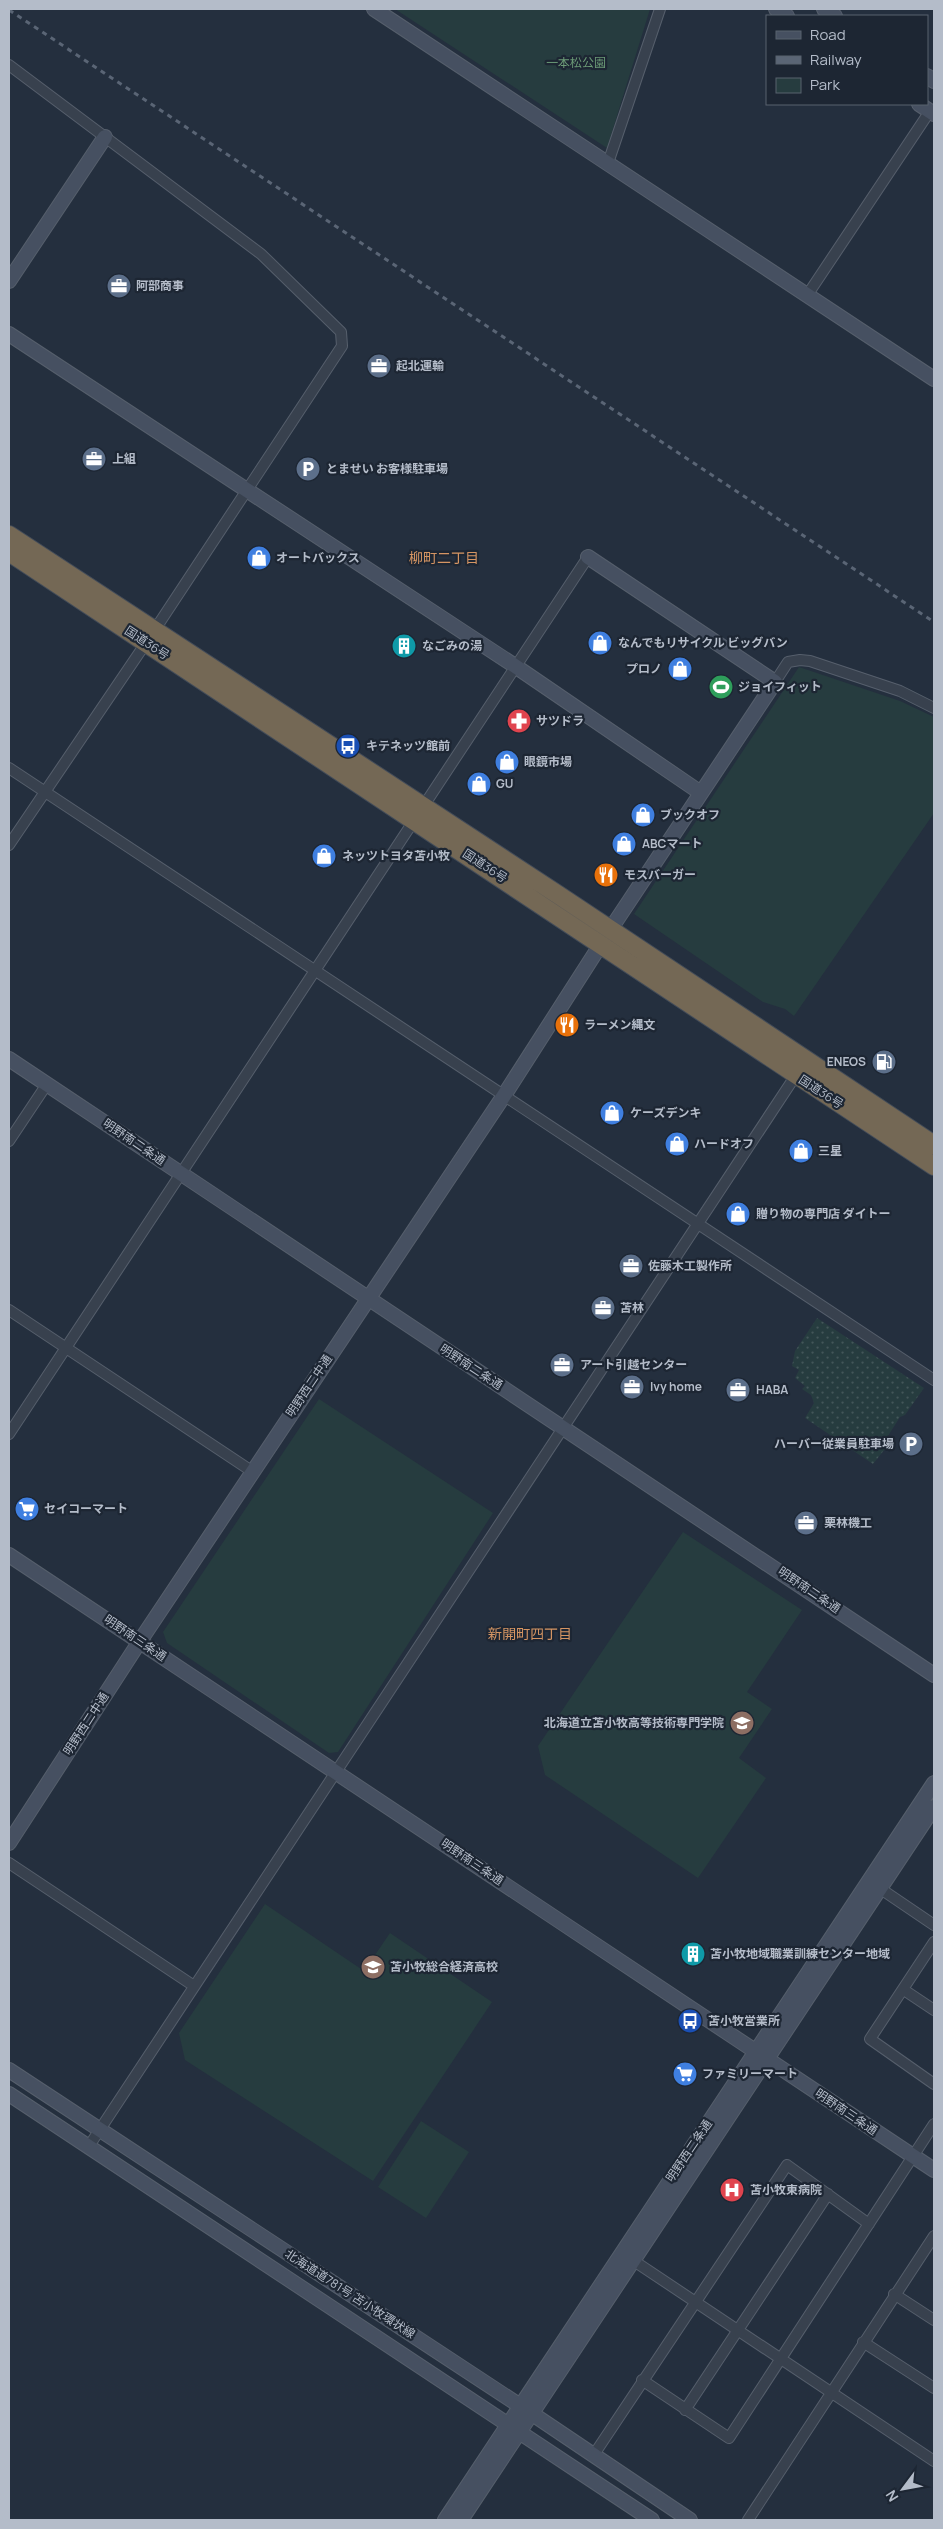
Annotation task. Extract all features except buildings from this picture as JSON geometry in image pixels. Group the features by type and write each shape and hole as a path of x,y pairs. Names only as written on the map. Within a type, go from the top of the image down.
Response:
{"highway":[{"name":"国道36号","path":"9,535 150,636"},
{"name":"国道36号","path":"9,552 150,636 216,669 418,813 606,936 807,1061 934,1145"},
{"name":"国道36号","path":"606,936 796,1075 934,1166"}],"street":[{"path":"608,163 660,9"},
{"path":"380,10 934,379"},
{"path":"9,66 261,254 341,332 342,346 9,845"},
{"path":"808,294 928,109"},
{"path":"9,281 105,137"},
{"path":"9,334 245,491 515,666 701,793"},
{"path":"9,1434 588,557 775,682 788,662 810,661 900,691 934,708"},
{"name":"明野西二中通","path":"9,1843 140,1641 503,1097 606,936 775,682"},
{"path":"9,768 314,972 934,1380"},
{"name":"明野南二条通","path":"9,1059 934,1675"},
{"path":"89,2146 563,1427 807,1061"},
{"path":"9,1141 47,1084"},
{"path":"9,1310 253,1472"},
{"name":"明野南三条通","path":"9,1555 934,2170"},
{"name":"明野西二条通","path":"875,1885 934,1783"},
{"name":"明野西二条通","path":"461,2520 525,2409 621,2252 761,2055 875,1885 934,1807"},
{"path":"9,1863 194,1986"},
{"path":"875,1885 934,1925"},
{"path":"934,1942 870,2039 934,2084"},
{"path":"904,1990 934,2010"},
{"name":"明野西二条通","path":"525,2409 633,2260 761,2055"},
{"name":"北海道道781号 苫小牧環状線","path":"9,2070 525,2409 690,2520"},
{"name":"北海道道781号 苫小牧環状線","path":"9,2094 652,2520"},
{"path":"642,2380 729,2438 934,2124"},
{"path":"593,2456 642,2380 787,2166 869,2224"},
{"path":"685,2410 828,2194"},
{"path":"748,2520 832,2394 894,2294 931,2249 934,2236"},
{"path":"621,2252 934,2460"},
{"path":"894,2294 934,2320"},
{"path":"863,2342 934,2388"},
{"name":"明野西二条通","path":"445,2520 514,2428"}],"green space":[{"name":"一本松公園","path":"395,9 650,9 607,148"},
{"path":"799,667 900,701 934,717 934,813 794,1016 785,1009 763,1002 634,914"},
{"path":"817,1318 924,1388 905,1415 900,1417 886,1439 885,1449 873,1464 805,1418 814,1403 811,1395 802,1389 805,1386 795,1378 799,1370 792,1366 795,1351"},
{"path":"319,1399 493,1513 338,1752 329,1753 167,1643 163,1632"},
{"path":"683,1532 802,1610 747,1692 772,1709 739,1758 766,1778 698,1878 545,1775 538,1746"},
{"path":"265,1904 364,1971 390,1933 492,2002 373,2181 185,2060 179,2033"},
{"path":"421,2121 469,2152 426,2218 378,2187"}],"railway":[{"path":"9,10 934,622"}],"place":[{"name":"阿部商事","path":"119,286"},
{"name":"起北運輸","path":"379,366"},
{"name":"上組","path":"94,459"},
{"name":"とませい お客様駐車場","path":"308,469"},
{"name":"オートバックス","path":"259,558"},
{"name":"なんでもリサイクル ビッグバン","path":"600,643"},
{"name":"なごみの湯","path":"404,646"},
{"name":"プロノ","path":"680,669"},
{"name":"ジョイフィット","path":"721,687"},
{"name":"サツドラ","path":"519,721"},
{"name":"キテネッツ館前","path":"348,746"},
{"name":"眼鏡市場","path":"507,762"},
{"name":"GU","path":"479,784"},
{"name":"ブックオフ","path":"643,815"},
{"name":"ABCマート","path":"624,844"},
{"name":"ネッツトヨタ苫小牧","path":"324,856"},
{"name":"モスバーガー","path":"606,875"},
{"name":"ラーメン縄文","path":"567,1025"},
{"name":"ENEOS","path":"884,1062"},
{"name":"ケーズデンキ","path":"612,1113"},
{"name":"ハードオフ","path":"677,1144"},
{"name":"三星","path":"801,1151"},
{"name":"贈り物の専門店 ダイトー","path":"738,1214"},
{"name":"佐藤木工製作所","path":"631,1266"},
{"name":"苫林","path":"603,1308"},
{"name":"アート引越センター","path":"562,1365"},
{"name":"lvy home","path":"632,1387"},
{"name":"HABA","path":"738,1390"},
{"name":"ハーバー従業員駐車場","path":"911,1444"},
{"name":"セイコーマート","path":"27,1509"},
{"name":"栗林機工","path":"806,1523"},
{"name":"北海道立苫小牧高等技術専門学院","path":"742,1723"},
{"name":"苫小牧地域職業訓練センター地域","path":"693,1954"},
{"name":"苫小牧総合経済高校","path":"373,1967"},
{"name":"苫小牧営業所","path":"690,2021"},
{"name":"ファミリーマート","path":"685,2074"},
{"name":"苫小牧東病院","path":"732,2190"}],"district":[{"name":"柳町二丁目","path":"444,558"},
{"name":"新開町四丁目","path":"530,1634"}]}
